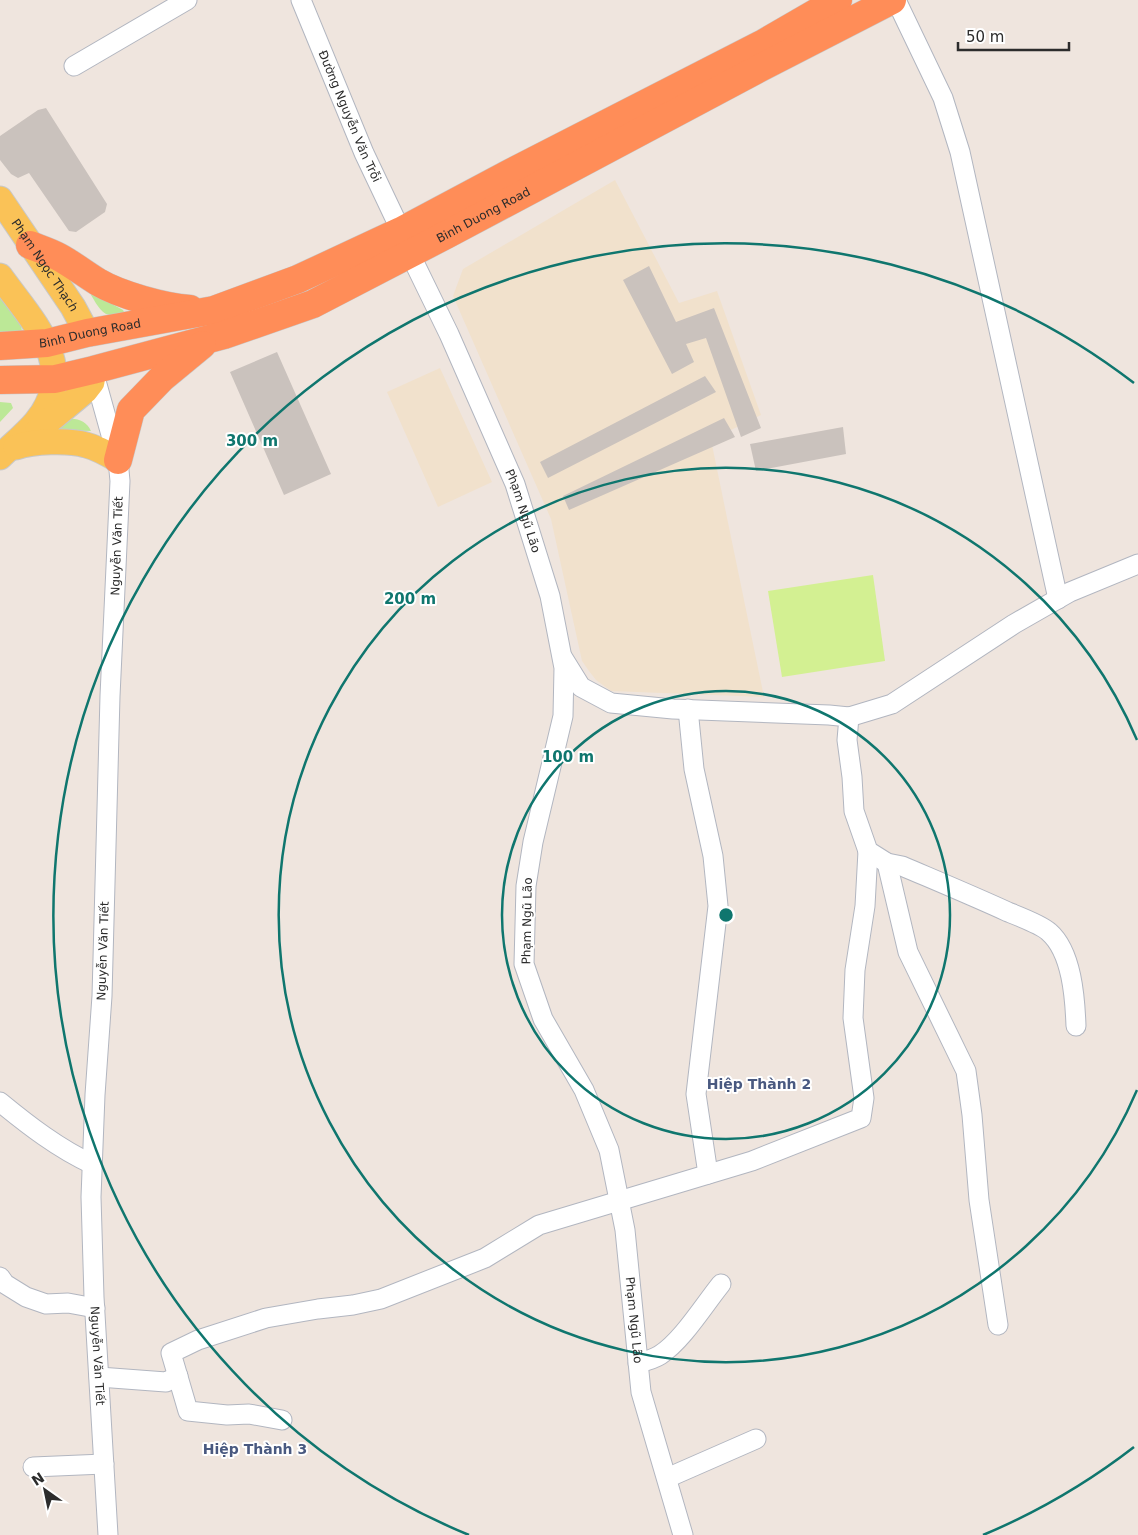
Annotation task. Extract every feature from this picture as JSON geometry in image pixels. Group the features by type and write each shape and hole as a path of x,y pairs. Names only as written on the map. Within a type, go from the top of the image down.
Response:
{"highway":[{"name":"Binh Duong Road","path":"0,380 75,379 224,336 313,304 508,174 762,44 838,0"},
{"name":"Binh Duong Road","path":"8,346 48,343 214,310 406,242 760,68 892,0"},
{"path":"30,245 58,256 99,283 142,299 178,308 214,310"},
{"path":"75,379 87,334"},
{"path":"118,460 131,410 162,378 208,340"},
{"path":"48,343 75,379"}],"main road":[{"name":"Phạm Ngọc Thạch","path":"0,199 73,307 87,334"},
{"path":"0,276 48,343"},
{"path":"2,454 36,421 48,402 75,379"},
{"path":"2,454 21,446 40,442 85,445 103,451 118,460"}],"street":[{"path":"74,66 188,0"},
{"name":"Đường Nguyễn Văn Trỗi","path":"301,0 364,153 406,242"},
{"path":"896,0 943,98 960,152 1058,599"},
{"name":"Phạm Ngũ Lão","path":"406,242 515,484 550,596 564,668 563,716 533,842 526,886 524,964 543,1019 584,1090 609,1150 625,1230 641,1392 683,1535"},
{"path":"75,379 106,432 118,460"},
{"name":"Nguyễn Văn Tiết","path":"75,379 118,460 120,481 110,706 102,996 94,1095 91,1197 95,1308 108,1535"},
{"path":"561,655 581,687 611,703 849,717 892,704 1014,624 1070,592 1138,564"},
{"path":"688,709 694,769 712,856 718,906 696,1094 708,1174"},
{"path":"282,1420 249,1414 227,1415 188,1411 171,1353 198,1340 266,1318 381,1299 486,1258 538,1225 752,1161 861,1118 864,1098 853,1018 855,970 865,906 868,851 854,810 847,740 849,717"},
{"path":"868,851 887,863 902,866 1049,932 1058,944 1069,968 1074,994 1076,1026"},
{"path":"887,863 908,952 966,1071 972,1114 979,1200 998,1325"},
{"path":"0,1102 76,1157 92,1164"},
{"path":"0,1277 5,1284 26,1297 46,1304 68,1303 95,1308"},
{"path":"638,1362 653,1359 666,1350 695,1319 720,1284"},
{"path":"99,1377 166,1382 178,1376"},
{"path":"667,1478 756,1439"},
{"path":"33,1467 104,1464"}],"shaded area":[{"path":"615,180 679,303 717,291 761,415 711,440 764,697 611,691 596,680 589,671 582,661 551,519 453,296 463,269"},
{"path":"440,368 492,482 438,507 387,392"}],"green space":[{"path":"92,293 124,312 108,315 100,309 91,295"},
{"path":"0,296 21,326 22,331 0,335"},
{"path":"0,402 11,403 13,408 0,422"},
{"path":"69,419 82,421 91,431 55,430"},
{"path":"873,575 885,661 782,677 768,591"}],"building":[{"path":"46,108 107,204 105,212 76,232 69,231 29,173 18,178 11,174 0,160 0,136 38,110"},
{"path":"649,266 676,322 714,308 761,428 741,437 706,338 686,344 694,362 672,374 623,280"},
{"path":"277,352 331,474 284,495 230,372"},
{"path":"705,376 716,392 548,478 540,462"},
{"path":"724,418 735,437 569,510 563,496"},
{"path":"843,427 846,454 756,471 750,444"}],"district":[{"name":"Hiệp Thành 2","path":"759,1084"},
{"name":"Hiệp Thành 3","path":"255,1449"}]}
